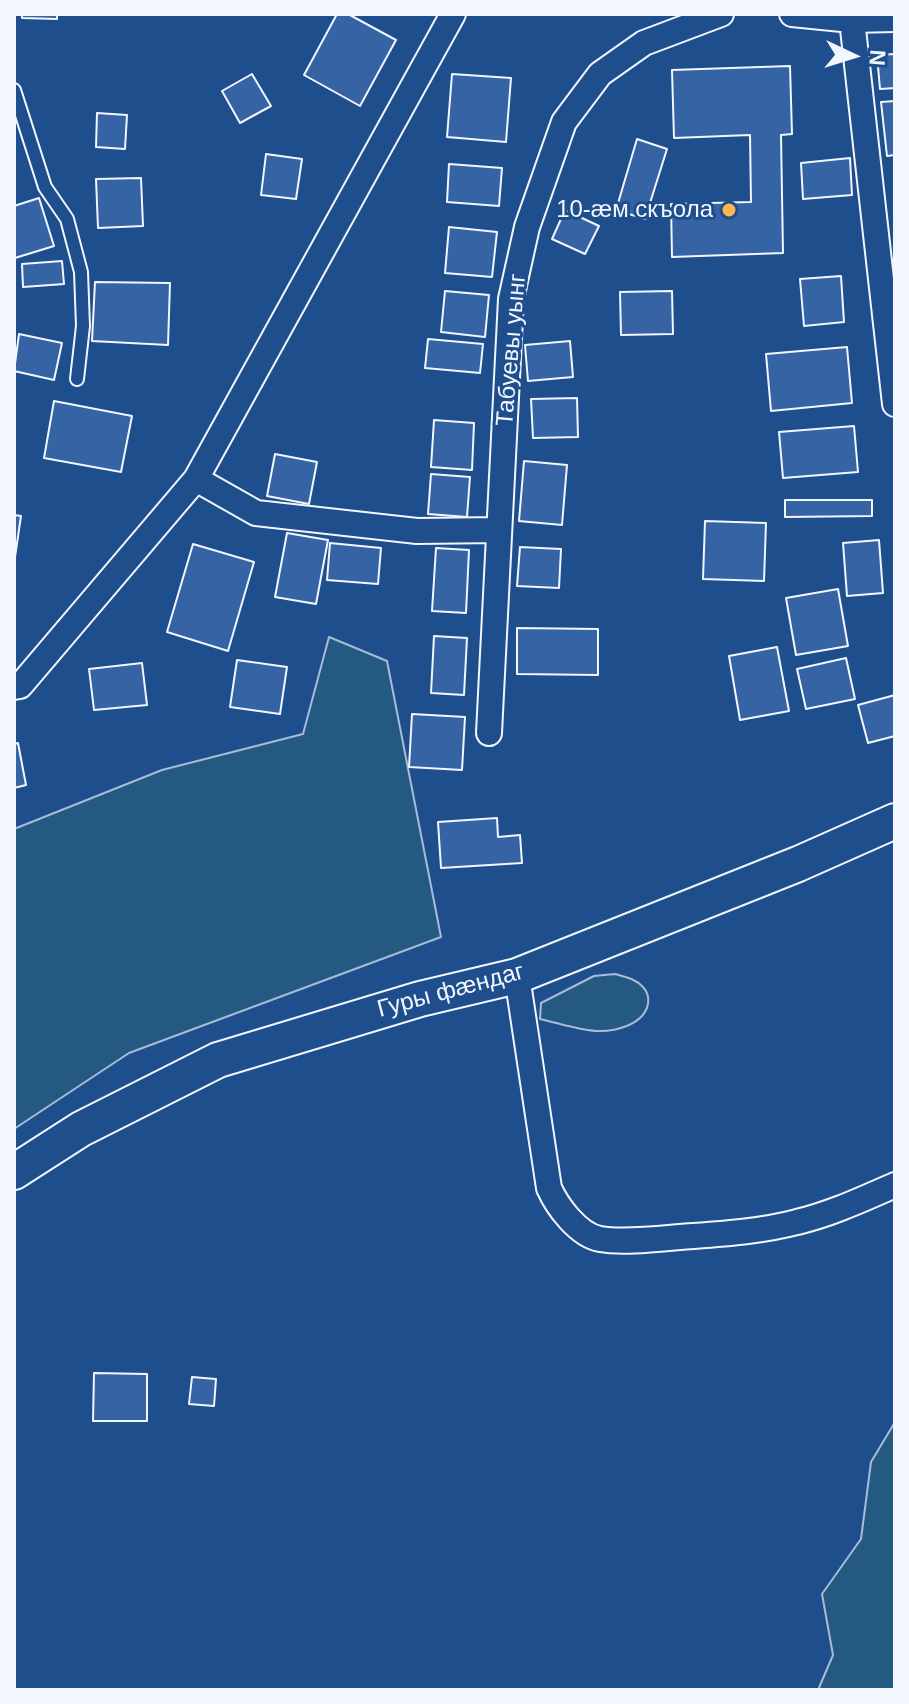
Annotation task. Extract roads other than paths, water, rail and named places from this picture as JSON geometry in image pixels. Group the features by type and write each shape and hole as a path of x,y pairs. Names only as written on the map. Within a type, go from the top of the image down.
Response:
{"main road":[{"name":"Гуры фӕндаг","path":"14,1172 81,1129 218,1060 420,999 517,976 798,864 895,821"}],"street":[{"path":"14,687 20,686 196,479 453,14"},
{"name":"Табуевы уынг","path":"489,733 511,299 527,227 564,122 600,74 644,43 721,14"},
{"path":"792,14 852,20 895,19"},
{"path":"852,20 895,404"},
{"path":"196,479 256,513 417,531 499,530"},
{"path":"517,976 549,1188 557,1204 587,1233 599,1239 660,1239 740,1232 798,1222 850,1205 895,1185"}],"lane":[{"path":"14,90 45,187 67,219 81,272 83,326 77,379"}],"place":[{"name":"10-æм скъола","path":"729,210"}]}
